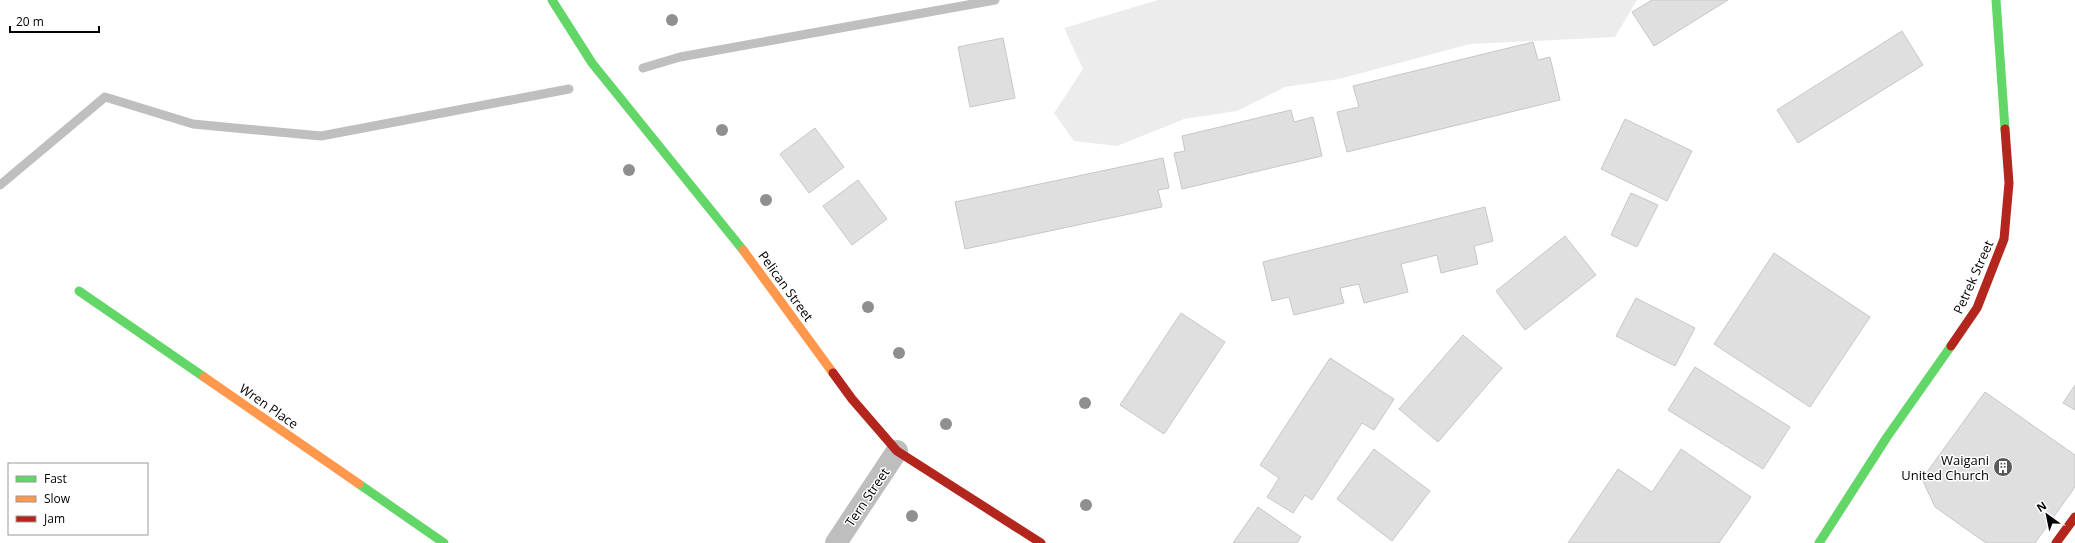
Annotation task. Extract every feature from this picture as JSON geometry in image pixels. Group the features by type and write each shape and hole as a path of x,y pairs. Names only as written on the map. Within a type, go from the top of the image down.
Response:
{"street":[{"name":"Pelican Street","path":"552,0 592,63 754,264 852,399 881,434 897,451 1041,543"},
{"name":"Petrek Street","path":"1819,543 1887,437 1977,308 2004,240 2008,183 1996,0"},
{"name":"Wren Place","path":"79,291 444,543"},
{"name":"Tern Street","path":"836,543 897,451"},
{"path":"2056,543 2075,517"}],"shaded area":[{"path":"1158,0 1637,0 1615,37 1470,44 1339,79 1285,87 1237,111 1184,119 1117,146 1074,141 1054,113 1083,69 1064,28"}],"building":[{"path":"1652,0 1728,0 1654,46 1632,12"},
{"path":"1902,31 1923,65 1798,143 1777,110"},
{"path":"1003,38 1015,98 970,107 958,47"},
{"path":"1533,42 1538,60 1550,57 1560,100 1347,152 1337,112 1359,107 1353,86"},
{"path":"1291,110 1294,122 1313,117 1322,156 1182,189 1174,153 1185,151 1182,136"},
{"path":"1625,119 1692,151 1667,201 1601,169"},
{"path":"815,128 844,167 809,193 780,154"},
{"path":"1163,158 1169,188 1158,190 1162,207 965,249 955,202"},
{"path":"858,180 887,219 852,245 823,206"},
{"path":"1631,193 1658,205 1637,247 1611,235"},
{"path":"1485,207 1493,241 1474,246 1478,264 1441,273 1437,255 1401,264 1408,292 1364,303 1359,284 1340,288 1344,303 1294,315 1289,297 1272,301 1263,262"},
{"path":"1565,236 1596,275 1525,330 1496,291"},
{"path":"1774,253 1870,317 1810,407 1714,344"},
{"path":"1636,298 1695,328 1675,366 1616,336"},
{"path":"1181,313 1225,342 1164,434 1120,405"},
{"path":"1463,335 1502,368 1438,442 1399,409"},
{"path":"1330,358 1394,399 1374,430 1362,423 1312,500 1305,495 1293,513 1267,497 1279,478 1260,465"},
{"path":"1695,367 1790,427 1763,469 1668,410"},
{"path":"2075,385 2075,410 2063,403"},
{"name":"Waigani United Church","path":"1985,392 2075,455 2075,487 2035,543 1986,543 1935,507 1922,479"},
{"path":"1374,449 1430,491 1392,541 1337,499"},
{"path":"1681,449 1751,497 1719,543 1568,543 1618,469 1652,492"},
{"path":"1258,507 1301,537 1297,543 1233,543"}],"waterway":[{"path":"643,68 680,57 995,0"},
{"path":"0,185 105,97 193,124 321,136 569,89"}],"traffic: fast":[{"path":"552,0 592,63 743,250"},
{"path":"1996,0 2005,129"},
{"path":"79,291 204,377"},
{"path":"1819,543 1887,437 1951,346"},
{"path":"359,484 444,543"}],"traffic: slow":[{"path":"743,250 833,373"},
{"path":"204,377 359,484"}],"traffic: jam":[{"path":"1951,346 1977,308 2004,239 2009,183 2005,129"},
{"path":"833,373 852,399 897,451 1041,543"},
{"path":"2056,543 2075,517"}],"place":[{"name":"Waigani United Church","path":"2003,467"}]}
